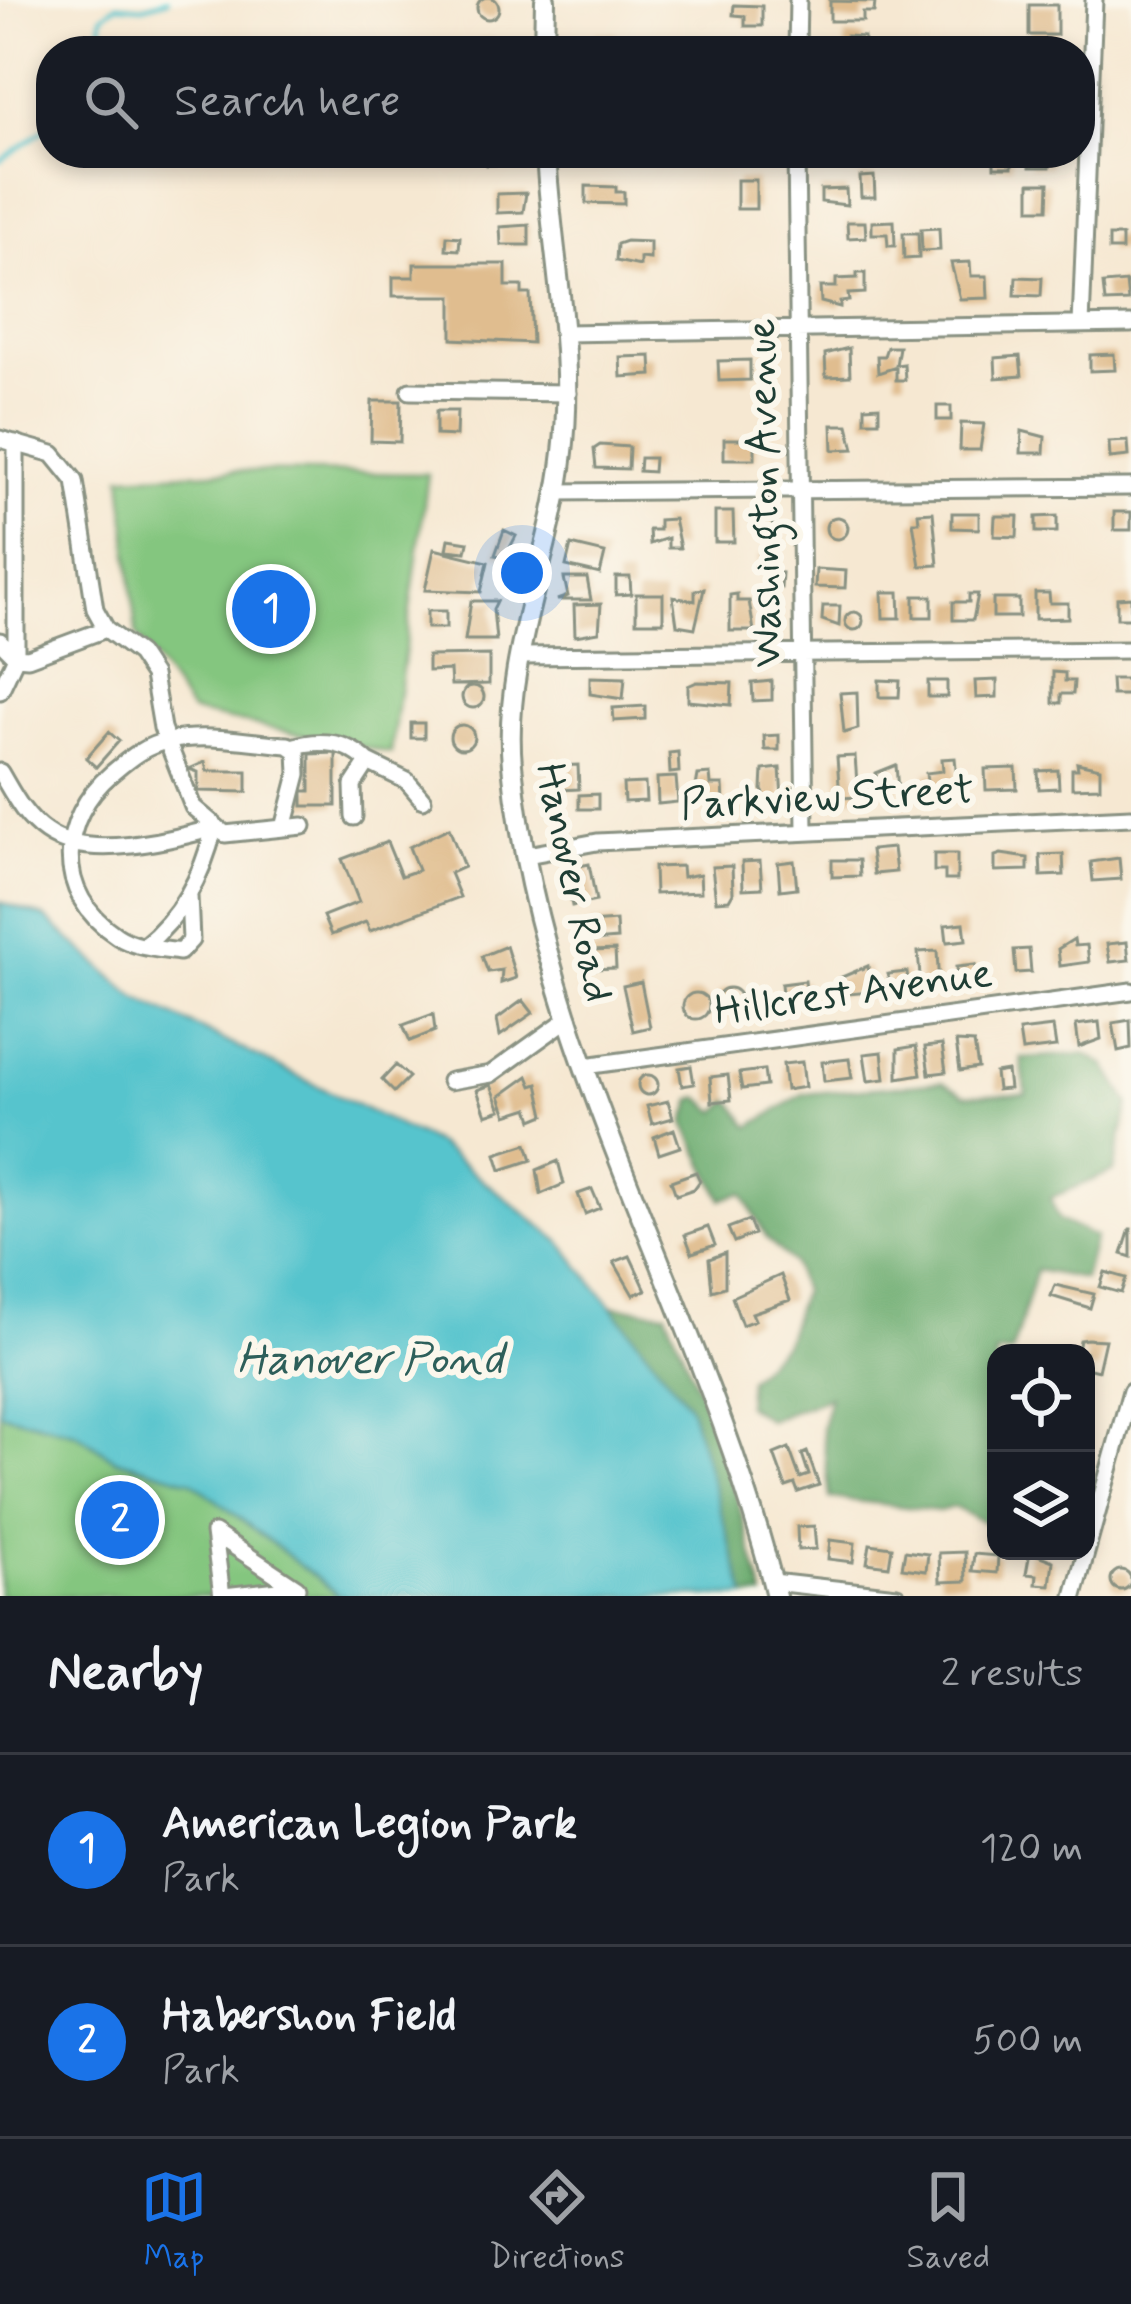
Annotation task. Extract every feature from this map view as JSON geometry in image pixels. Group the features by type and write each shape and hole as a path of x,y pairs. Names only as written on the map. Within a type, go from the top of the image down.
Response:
{"main road":[{"path":"544,36 545,0"},
{"name":"Hanover Road","path":"548,168 568,393 557,492 510,736 527,855 585,1066 734,1448 774,1589"}],"street":[{"path":"797,36 798,0"},
{"path":"1093,36 1094,0"},
{"name":"Washington Avenue","path":"796,168 794,328 805,831"},
{"path":"1081,325 1087,168"},
{"path":"564,332 1131,325"},
{"path":"410,391 568,393"},
{"path":"0,691 16,657 8,441 52,454 75,481 92,598 106,629 123,638 153,675 167,741 193,807 225,834 303,826"},
{"path":"557,492 1131,487"},
{"path":"0,640 16,657 28,658 106,629"},
{"path":"522,656 1131,650"},
{"path":"188,896 191,940 180,952 145,946 114,935 86,904 67,864 68,841 87,797 138,751 167,741 208,736 291,747 314,740 331,743 407,782 423,800"},
{"path":"284,828 298,774 297,751 291,747"},
{"path":"354,818 353,785 368,762"},
{"path":"0,772 21,809 49,835 68,841 135,845 214,828"},
{"name":"Parkview Street","path":"527,855 597,842 1131,817"},
{"path":"145,946 164,931 188,896 214,828"},
{"name":"Hillcrest Avenue","path":"585,1066 1131,991"},
{"path":"450,1081 491,1073 569,1018"},
{"path":"1074,1596 1131,1391"},
{"path":"214,1533 297,1588 223,1596 214,1533"},
{"path":"774,1589 897,1596"}],"green space":[{"path":"236,471 428,474 391,753 191,712 136,634 122,476"},
{"path":"1085,1054 1105,1065 1129,1103 1114,1171 1050,1198 1059,1220 1095,1237 1084,1279 1036,1270 1015,1344 987,1344 987,1524 953,1507 939,1511 830,1498 822,1427 830,1397 768,1420 746,1405 748,1379 785,1342 802,1291 793,1264 767,1238 743,1193 722,1199 685,1123 693,1100 701,1098 717,1112 731,1100 750,1127 803,1094 942,1082 965,1095 1026,1094 1021,1058"},
{"path":"611,1306 666,1312 724,1451 764,1596 746,1596 689,1405"},
{"path":"0,1413 77,1433 115,1459 192,1481 340,1596 0,1596"}],"water":[{"name":"Hanover Pond","path":"0,902 45,917 135,997 437,1144 561,1242 689,1405 746,1596 340,1596 192,1481 115,1459 77,1433 0,1413"}],"building":[{"path":"480,0 496,0 496,16 480,16"},
{"path":"830,1 875,2 874,12 863,12 863,21 830,21"},
{"path":"734,5 762,6 762,26 745,26 745,16 733,15"},
{"path":"1029,5 1057,5 1057,35 1029,35"},
{"path":"874,176 875,197 861,197 860,177"},
{"path":"737,180 756,180 756,209 737,209"},
{"path":"1030,183 1049,183 1048,209 1030,209"},
{"path":"586,186 616,187 616,192 624,192 624,204 586,203"},
{"path":"846,189 847,205 821,202 821,190"},
{"path":"526,193 523,212 497,213 497,194"},
{"path":"894,221 895,246 888,246 887,234 872,234 872,222"},
{"path":"847,222 865,222 866,237 848,238"},
{"path":"529,225 529,245 501,245 500,227"},
{"path":"939,228 940,250 922,251 921,229"},
{"path":"903,233 918,233 919,258 904,259"},
{"path":"447,236 460,237 459,250 446,249"},
{"path":"1109,236 1122,236 1122,250 1109,250"},
{"path":"650,242 650,259 640,258 640,266 616,261 617,244"},
{"path":"970,262 971,276 987,276 988,298 960,299 951,263"},
{"path":"414,264 506,264 506,286 522,286 522,294 530,294 532,343 452,339 452,296 393,296 393,277 414,277"},
{"path":"857,273 865,273 865,293 848,294 849,301 840,302 840,307 821,302 820,287 836,287 836,279 857,278"},
{"path":"1016,277 1042,278 1041,296 1015,295"},
{"path":"1126,282 1128,301 1105,302 1103,284"},
{"path":"887,347 899,347 896,365 904,364 905,380 896,380 896,367 878,373 877,356 884,356"},
{"path":"849,348 850,376 826,377 825,354"},
{"path":"1114,354 1115,370 1090,371 1090,355"},
{"path":"651,356 652,375 621,377 620,357"},
{"path":"1020,356 1022,376 996,378 995,358"},
{"path":"750,360 750,380 719,381 718,361"},
{"path":"372,401 401,401 400,442 371,441"},
{"path":"879,406 879,421 865,421 865,407"},
{"path":"937,406 951,406 951,420 937,420"},
{"path":"436,411 457,411 456,436 436,435"},
{"path":"961,423 984,424 980,450 960,450"},
{"path":"832,425 848,425 854,449 833,450"},
{"path":"1022,431 1045,437 1044,453 1021,453"},
{"path":"724,439 755,439 755,459 724,459"},
{"path":"1128,441 1129,456 1110,458 1109,442"},
{"path":"600,445 629,447 628,469 596,468 594,449"},
{"path":"640,458 654,458 653,472 639,471"},
{"path":"762,511 773,522 762,533 751,522"},
{"path":"715,512 733,512 734,542 715,542"},
{"path":"933,512 938,565 920,566 913,522 919,522 918,513"},
{"path":"1114,512 1131,512 1131,530 1114,530"},
{"path":"952,513 979,513 979,529 952,528"},
{"path":"995,516 1018,516 1017,537 994,536"},
{"path":"1057,516 1057,532 1036,532 1036,517"},
{"path":"837,517 848,528 837,539 826,528"},
{"path":"674,519 680,548 668,548 668,538 650,544 649,530 659,530 659,520"},
{"path":"504,530 516,536 505,557 495,555"},
{"path":"449,539 468,542 466,552 447,550"},
{"path":"571,545 605,553 600,574 566,566"},
{"path":"434,549 488,562 481,592 425,590"},
{"path":"759,555 773,555 772,568 759,569"},
{"path":"816,569 846,571 845,588 815,587"},
{"path":"768,572 782,573 781,588 767,587"},
{"path":"616,577 630,577 631,594 616,595"},
{"path":"564,578 587,578 591,600 557,600 568,596"},
{"path":"704,589 695,628 677,625 673,597 695,601 695,590"},
{"path":"882,592 899,592 900,618 883,618"},
{"path":"1035,593 1049,593 1050,603 1068,603 1068,618 1035,619"},
{"path":"636,594 663,594 663,622 636,622"},
{"path":"737,594 737,601 749,601 754,631 730,631 730,595"},
{"path":"969,594 978,594 973,620 953,620 953,602 969,602"},
{"path":"914,596 932,596 932,617 914,617"},
{"path":"1131,597 1131,618 1117,618 1117,598"},
{"path":"993,599 1019,599 1019,617 993,617"},
{"path":"471,601 497,601 493,609 496,640 465,640"},
{"path":"601,604 599,632 575,636 574,605"},
{"path":"823,606 840,606 839,626 822,620"},
{"path":"427,611 446,611 446,628 427,628"},
{"path":"854,612 863,621 854,630 845,621"},
{"path":"489,655 489,684 451,685 450,670 428,671 428,656"},
{"path":"1053,672 1065,673 1065,681 1074,681 1073,694 1061,694 1061,703 1053,703"},
{"path":"590,677 625,678 623,699 590,694"},
{"path":"1111,679 1131,679 1131,695 1112,695"},
{"path":"879,680 900,681 899,697 879,697"},
{"path":"997,680 997,697 976,698 975,681"},
{"path":"772,681 772,700 753,701 752,683"},
{"path":"928,681 947,681 947,697 928,697"},
{"path":"732,683 731,705 688,701 688,686"},
{"path":"473,686 484,697 473,708 462,697"},
{"path":"857,692 858,729 844,733 840,693"},
{"path":"645,706 645,719 614,721 613,708"},
{"path":"411,723 424,723 424,738 411,738"},
{"path":"462,725 474,737 462,749 450,737"},
{"path":"109,732 119,741 96,767 86,758"},
{"path":"779,735 779,750 765,750 764,736"},
{"path":"678,752 679,772 670,773 669,753"},
{"path":"336,753 336,806 303,806 303,791 310,791 310,754"},
{"path":"855,756 858,797 840,798 837,757"},
{"path":"955,758 958,788 928,790 926,773 943,771 942,759"},
{"path":"205,762 207,771 247,771 247,792 198,791 198,772 189,769"},
{"path":"1077,763 1100,768 1100,787 1072,788 1072,769 1078,769"},
{"path":"578,765 579,789 559,790 556,766"},
{"path":"896,765 898,791 878,793 876,773"},
{"path":"780,768 782,798 769,804 762,790 763,770"},
{"path":"1016,768 1017,789 986,790 985,769"},
{"path":"1058,770 1059,788 1039,789 1038,771"},
{"path":"710,774 711,785 723,785 724,803 693,804 698,775"},
{"path":"676,777 678,802 658,804 657,778"},
{"path":"645,783 646,801 624,802 623,784"},
{"path":"598,794 598,809 579,809 579,795"},
{"path":"449,828 464,867 450,873 460,897 370,931 366,922 331,935 323,916 359,902 342,859 387,842 401,876 418,870 409,847"},
{"path":"893,848 896,872 874,874 871,850"},
{"path":"934,854 957,854 957,880 945,880 945,871 934,871"},
{"path":"1063,854 1064,875 1041,876 1040,855"},
{"path":"995,856 1028,858 1028,870 995,871"},
{"path":"1119,858 1121,879 1093,881 1091,862"},
{"path":"832,860 859,860 860,876 832,877"},
{"path":"760,861 762,888 743,889 742,862"},
{"path":"794,861 797,888 780,890 778,863"},
{"path":"589,864 596,901 572,906 565,869"},
{"path":"682,866 683,877 700,874 701,892 655,894 654,867"},
{"path":"732,866 733,893 729,900 716,901 712,867"},
{"path":"616,921 617,939 592,941 590,923"},
{"path":"964,923 966,940 947,942 945,925"},
{"path":"1074,939 1075,946 1087,945 1089,962 1060,966 1058,949"},
{"path":"1127,942 1129,960 1110,962 1107,944"},
{"path":"506,946 516,978 501,983 502,970 488,972 482,956"},
{"path":"1029,949 1031,972 1016,973 1014,950"},
{"path":"615,950 616,968 592,969 591,951"},
{"path":"937,951 939,988 921,989 918,952"},
{"path":"975,965 977,989 958,990 956,967"},
{"path":"868,966 872,992 837,995 835,980"},
{"path":"907,972 909,991 890,993 888,974"},
{"path":"805,981 807,999 783,1002 781,984"},
{"path":"641,982 650,1027 633,1031 623,986"},
{"path":"729,988 741,1000 729,1012 717,1000"},
{"path":"696,993 709,1006 696,1019 683,1006"},
{"path":"523,1000 533,1013 500,1036 497,1019"},
{"path":"433,1014 435,1031 410,1041 403,1025"},
{"path":"1130,1020 1131,1048 1118,1051 1113,1023"},
{"path":"1099,1022 1101,1039 1079,1047 1076,1025"},
{"path":"1053,1027 1056,1047 1022,1051 1019,1031"},
{"path":"956,1042 974,1043 978,1068 960,1071"},
{"path":"942,1045 946,1072 929,1074 925,1047"},
{"path":"916,1046 921,1074 898,1078 898,1049"},
{"path":"882,1052 885,1079 868,1081 864,1054"},
{"path":"849,1059 852,1078 824,1081 822,1062"},
{"path":"802,1062 805,1087 786,1090 783,1064"},
{"path":"396,1065 409,1077 394,1092 382,1080"},
{"path":"691,1066 694,1084 682,1086 679,1068"},
{"path":"764,1070 766,1086 742,1089 739,1073"},
{"path":"1007,1071 1009,1089 997,1090 995,1073"},
{"path":"648,1075 658,1085 648,1095 638,1085"},
{"path":"728,1075 731,1100 712,1102 710,1077"},
{"path":"528,1076 532,1086 538,1084 545,1115 533,1120 529,1108 507,1115 500,1096"},
{"path":"491,1085 501,1110 486,1115 477,1090"},
{"path":"668,1101 673,1118 652,1124 647,1106"},
{"path":"674,1129 680,1147 659,1154 654,1137"},
{"path":"527,1144 532,1160 501,1170 496,1154"},
{"path":"558,1161 564,1184 541,1194 537,1170"},
{"path":"696,1172 700,1181 694,1189 676,1195 671,1181"},
{"path":"592,1189 600,1208 585,1214 578,1194"},
{"path":"749,1220 754,1234 734,1242 728,1228"},
{"path":"708,1227 715,1245 692,1253 685,1235"},
{"path":"1131,1229 1131,1257 1122,1254"},
{"path":"725,1253 725,1287 712,1291 709,1259"},
{"path":"630,1256 646,1290 633,1295 614,1262"},
{"path":"1105,1272 1126,1278 1121,1293 1100,1287"},
{"path":"781,1275 790,1300 752,1313 755,1320 742,1325 732,1297"},
{"path":"1055,1285 1094,1294 1090,1308 1051,1296"},
{"path":"1080,1340 1105,1340 1098,1371 1095,1344 1079,1344"},
{"path":"789,1448 800,1478 809,1475 802,1454 807,1452 819,1485 798,1492 795,1484 786,1487 774,1454"},
{"path":"814,1526 816,1549 798,1550 797,1527"},
{"path":"830,1540 855,1543 853,1562 828,1559"},
{"path":"870,1544 892,1547 889,1566 867,1563"},
{"path":"905,1551 928,1554 926,1571 902,1568"},
{"path":"965,1552 966,1581 940,1582 939,1553"},
{"path":"974,1554 998,1560 997,1573 972,1571"},
{"path":"1029,1560 1053,1561 1050,1585 1036,1584 1037,1575 1026,1574"},
{"path":"1121,1570 1131,1580 1121,1590 1111,1580"}],"waterway":[{"path":"101,36 102,16 117,5 143,7 168,0"},
{"path":"0,161 36,136"}],"place":[{"name":"American Legion Park","path":"271,609"},
{"name":"Habershon Field","path":"120,1520"}]}
